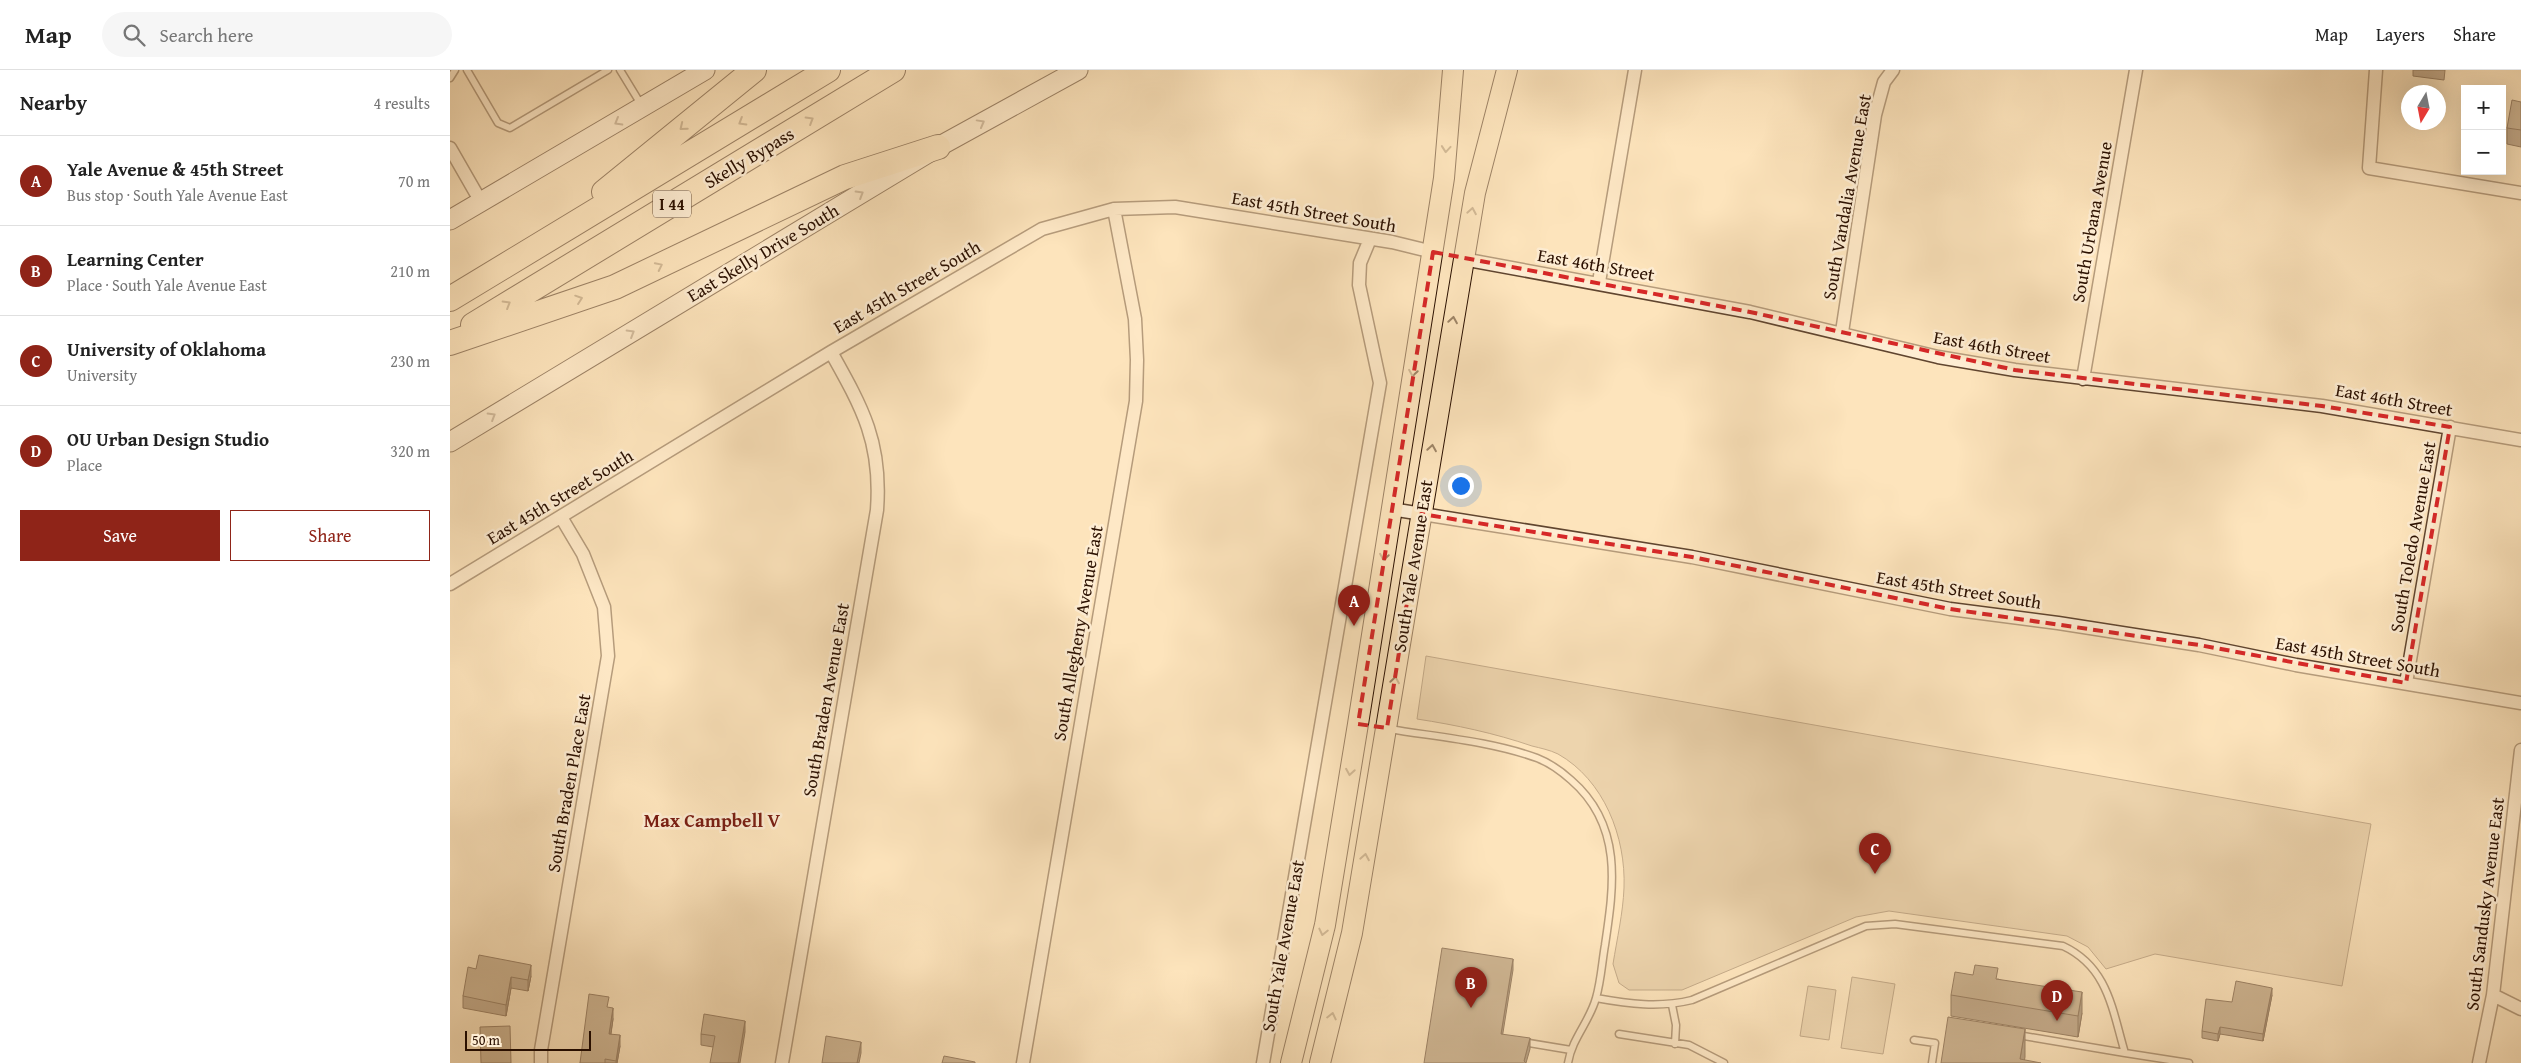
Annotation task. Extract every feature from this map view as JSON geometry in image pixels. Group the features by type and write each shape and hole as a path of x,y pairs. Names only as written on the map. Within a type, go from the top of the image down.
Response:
{"highway":[{"path":"537,246 754,70"},
{"name":"Skelly Bypass","path":"450,299 828,70"},
{"name":"Skelly Bypass","path":"450,338 893,70"},
{"path":"450,343 615,287 845,177 938,147"}],"main road":[{"path":"450,220 705,70"},
{"name":"East Skelly Drive South","path":"450,442 938,147 1078,70"},
{"name":"South Yale Avenue East","path":"1291,1063 1325,925 1358,724 1444,178 1453,70"},
{"name":"South Yale Avenue East","path":"1320,1063 1352,932 1463,259 1484,155 1507,70"},
{"path":"1433,252 1463,259"},
{"path":"1358,724 1387,728"}],"street":[{"path":"1599,282 1635,70"},
{"name":"South Vandalia Avenue East","path":"1842,332 1875,114 1884,82 1893,70"},
{"name":"South Urbana Avenue","path":"2083,379 2136,70"},
{"path":"2376,70 2369,168 2521,193"},
{"path":"450,148 481,202"},
{"name":"East 45th Street South","path":"450,584 831,352 1042,229 1114,209 1175,207 1370,239 1433,252"},
{"name":"South Allegheny Avenue East","path":"1023,1063 1136,401 1137,360 1135,320 1114,209"},
{"name":"South Yale Avenue East","path":"1263,1063 1380,383 1359,285 1360,263 1370,239"},
{"name":"East 46th Street","path":"1463,259 1499,267 1599,282 1842,332 1938,356 2083,379 2304,404 2521,440"},
{"name":"South Braden Avenue East","path":"782,1063 877,510 879,486 876,454 867,419 831,352"},
{"name":"South Toledo Avenue East","path":"2406,683 2450,427"},
{"name":"East 45th Street South","path":"1391,509 1692,557 1950,609 2199,645 2296,665 2521,703"},
{"name":"South Braden Place East","path":"541,1063 541,1050 608,656 604,607 583,554 561,517"},
{"name":"South Sandusky Avenue East","path":"2479,1063 2493,995 2521,750"},
{"path":"2493,995 2521,1009"}],"lane":[{"path":"450,78 455,70"},
{"path":"467,70 498,124 510,128 608,70"},
{"path":"620,70 642,107"},
{"path":"1387,728 1509,750 1538,758 1558,769 1578,786 1593,804 1610,845 1613,872 1612,902 1596,998 1571,1050 1568,1063"},
{"path":"1596,998 1640,1005 1672,1005 1692,1000 1866,926 1895,924 2062,946 2078,953 2089,963 2108,995 2125,1053"},
{"path":"1672,1005 1676,1025 1675,1044"},
{"path":"1619,1034 1689,1045 1724,1063"},
{"path":"2010,1034 2189,1063"},
{"path":"1914,1040 1935,1043 1932,1063"},
{"path":"1519,1041 1571,1050"}],"highlighted area":[{"path":"1433,252 1750,312 2015,370 2322,406 2450,427 2406,683 2199,645 1950,609 1692,557 1421,514 1387,728 1358,724"}],"shaded area":[{"path":"1426,656 2371,824 2342,986 2155,954 2106,969 2088,947 2067,936 1889,911 1856,917 1682,990 1629,990 1619,983 1613,964 1621,916 1624,869 1616,830 1600,794 1574,765 1558,754 1489,733 1417,719"},
{"path":"1852,977 1895,984 1883,1054 1841,1048"},
{"path":"1808,986 1836,990 1829,1040 1800,1036"}],"building":[{"path":"2512,100 2521,102 2521,130 2507,128"},
{"path":"1442,948 1513,959 1501,1034 1530,1038 1524,1061 1526,1063 1424,1063"},
{"path":"479,955 531,965 528,980 511,977 506,1005 463,996 468,967 476,969"},
{"path":"1975,965 1998,968 1996,979 2082,992 2078,1016 1951,995 1955,972 1973,975"},
{"path":"2236,981 2272,988 2263,1034 2220,1027 2218,1034 2202,1031 2206,999 2232,1002"},
{"path":"589,994 609,997 607,1007 613,1008 609,1034 620,1035 616,1061 605,1059 605,1063 580,1063"},
{"path":"704,1014 745,1021 738,1063 710,1063 715,1036 701,1034"},
{"path":"1948,1017 2025,1029 2020,1059 2041,1063 1941,1063"},
{"path":"510,1026 511,1063 481,1063 480,1027"},
{"path":"826,1036 861,1042 857,1063 822,1063"},
{"path":"944,1056 975,1062 975,1063 942,1063"}],"place":[{"name":"Yale Avenue & 45th Street","path":"1354,626"},
{"name":"University of Oklahoma","path":"1875,874"},
{"name":"Learning Center","path":"1471,1008"},
{"name":"OU Urban Design Studio","path":"2057,1021"}],"district":[{"name":"Max Campbell V","path":"712,820"}]}
